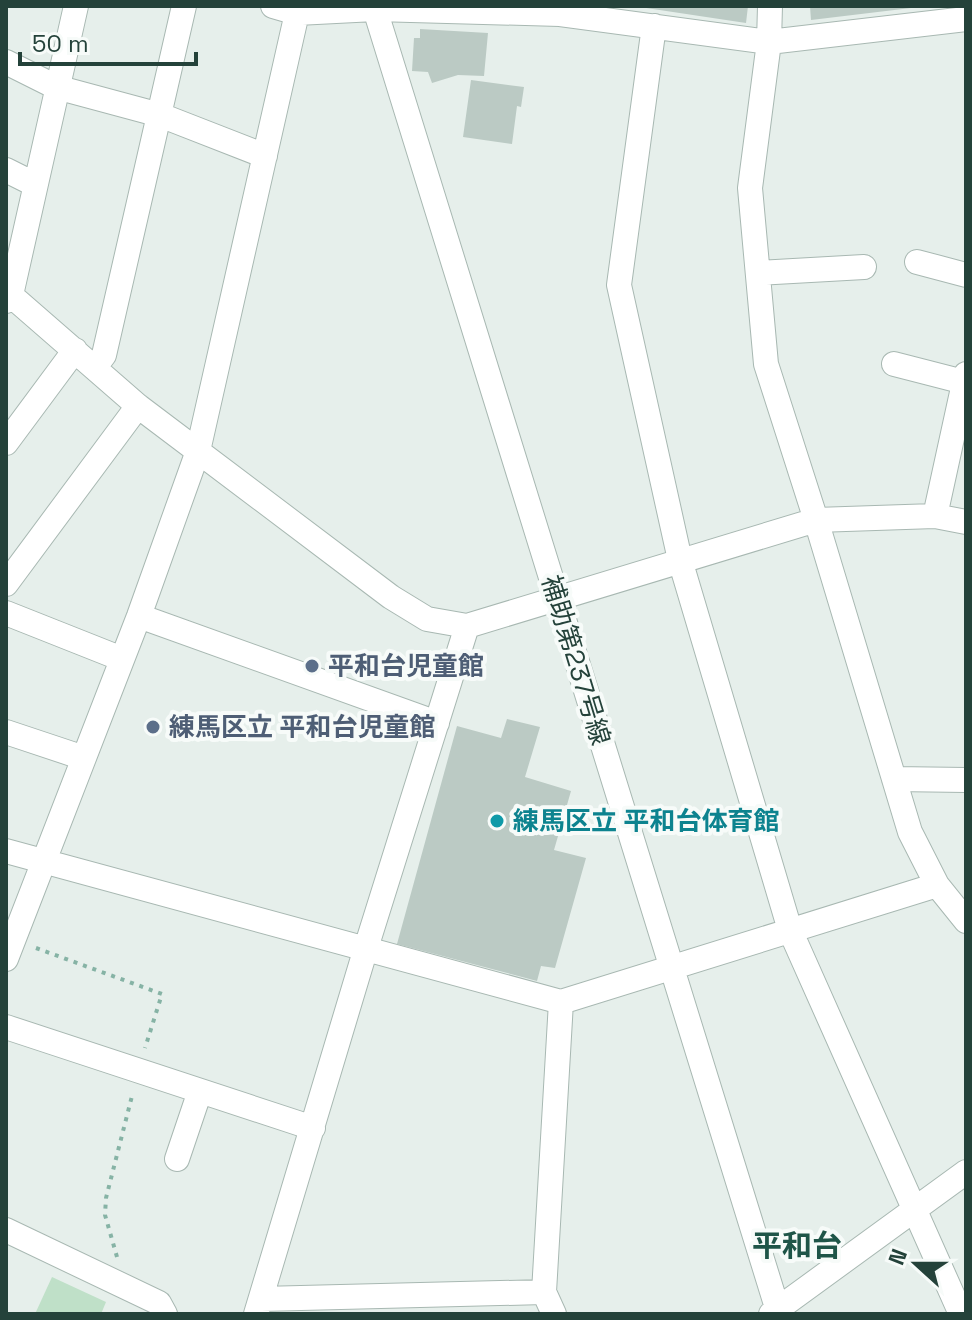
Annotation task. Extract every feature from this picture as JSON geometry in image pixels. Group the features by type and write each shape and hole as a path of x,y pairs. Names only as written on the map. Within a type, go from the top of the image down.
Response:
{"street":[{"path":"76,6 8,295 138,406 391,597 427,619 467,626 816,520 935,516 966,522"},
{"path":"95,367 104,355 184,6"},
{"path":"273,6 297,13 374,8 559,10 769,42 966,19"},
{"path":"770,6 769,42 750,188 766,364 910,832 937,885 965,918"},
{"name":"補助第237号線","path":"374,8 776,1313"},
{"path":"6,959 139,616 198,451 297,13"},
{"path":"654,26 619,285 680,560 790,930 961,1314"},
{"path":"6,62 56,87 160,115 265,156"},
{"path":"6,170 34,184"},
{"path":"917,262 966,275"},
{"path":"758,273 864,267"},
{"path":"6,443 75,350"},
{"path":"894,364 965,378 935,516"},
{"path":"6,584 138,406"},
{"path":"6,613 122,659"},
{"path":"139,616 437,723"},
{"path":"467,626 258,1307 549,1303 561,1002"},
{"path":"6,732 84,758"},
{"path":"894,779 966,780"},
{"path":"6,851 561,1002 937,885"},
{"path":"6,1027 313,1128"},
{"path":"177,1159 200,1091"},
{"path":"776,1313 966,1172"},
{"path":"6,1230 159,1303 165,1314"}],"green space":[{"path":"52,1277 106,1302 101,1314 35,1314"}],"building":[{"path":"633,6 748,6 746,23"},
{"path":"810,6 911,6 911,8 811,20"},
{"path":"420,29 488,33 484,76 458,75 432,83 428,72 412,71 414,38 420,38"},
{"path":"471,80 524,87 521,107 517,106 512,144 463,137"},
{"name":"練馬区立 平和台体育館","path":"507,719 540,727 525,777 571,791 554,850 586,858 555,968 541,966 537,981 397,944 457,726 501,738"}],"place":[{"name":"平和台児童館","path":"312,666"},
{"name":"練馬区立 平和台児童館","path":"153,727"},
{"name":"練馬区立 平和台体育館","path":"497,821"}],"district":[{"name":"平和台","path":"797,1245"}]}
